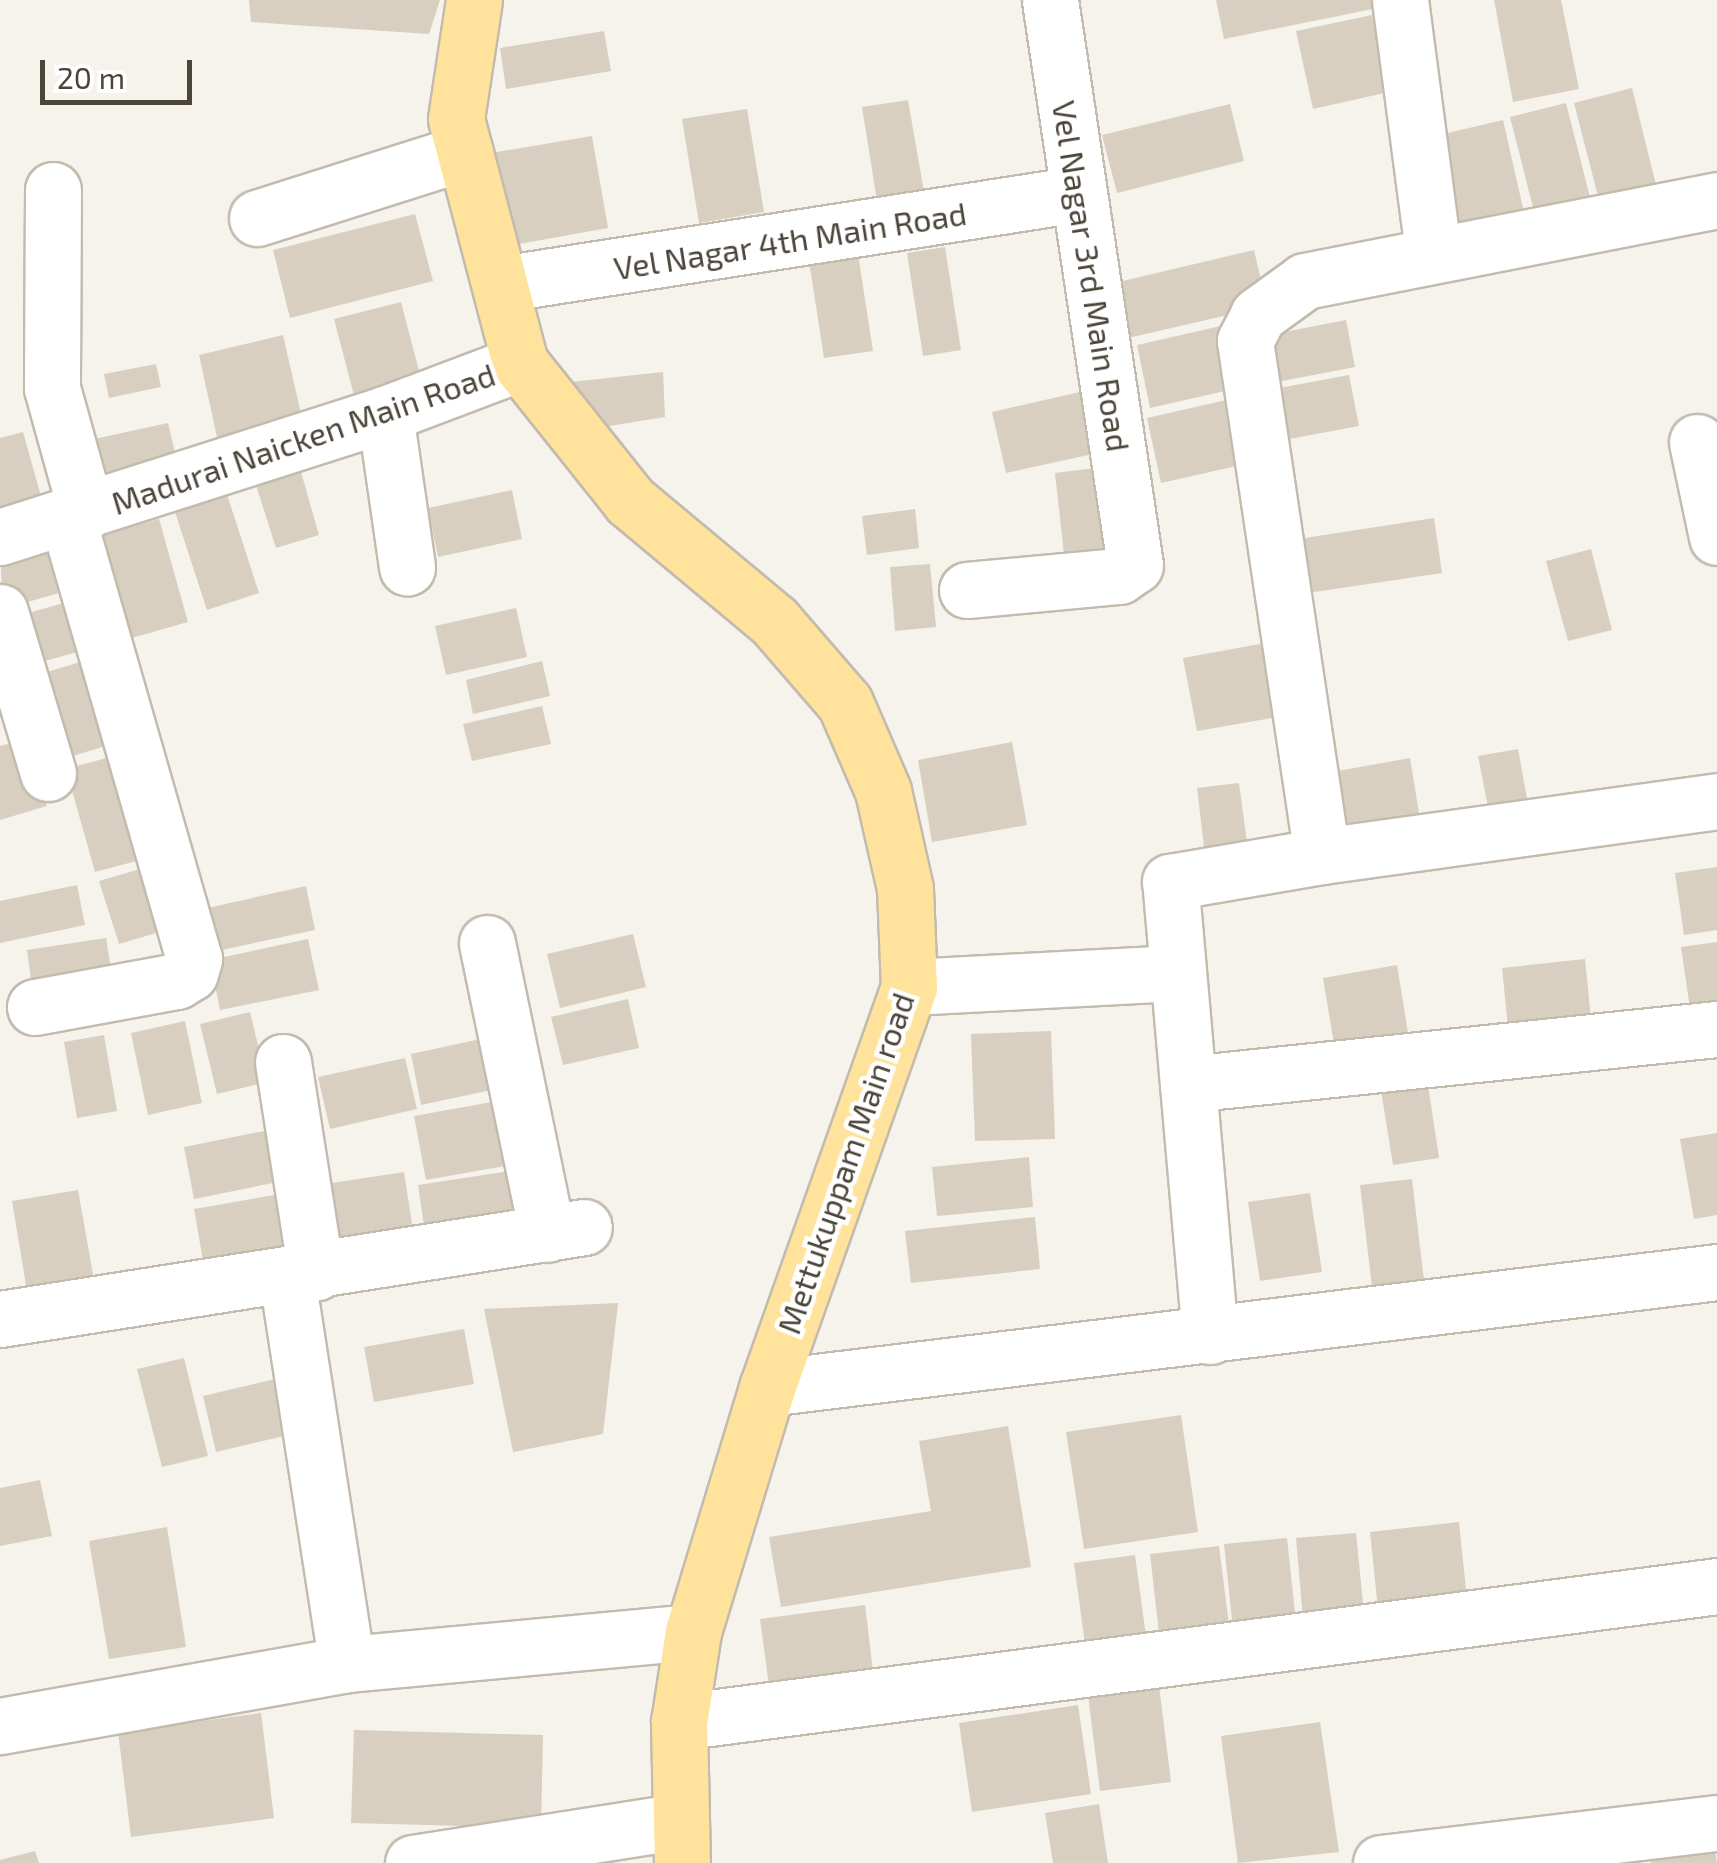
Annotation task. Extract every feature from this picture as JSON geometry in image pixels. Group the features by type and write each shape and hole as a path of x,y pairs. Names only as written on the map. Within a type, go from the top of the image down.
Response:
{"main road":[{"name":"Mettukuppam Main road","path":"474,0 456,118 520,363 630,501 774,621 846,703 882,790 905,890 908,987 767,1388 693,1632 678,1722 681,1842"}],"street":[{"name":"Vel Nagar 3rd Main Road","path":"968,590 1119,576 1134,565 1050,0"},
{"path":"1409,2 1433,252"},
{"path":"256,218 465,152"},
{"path":"35,1007 177,981 190,973 194,959 76,514 52,388 53,190"},
{"name":"Vel Nagar 4th Main Road","path":"501,284 1078,194"},
{"path":"1322,856 1245,341 1258,316 1304,281 1433,252 1717,200"},
{"name":"Madurai Naicken Main Road","path":"0,537 385,414 520,363"},
{"path":"385,414 407,567"},
{"path":"1697,442 1717,537"},
{"path":"0,612 48,773"},
{"path":"1210,1336 1170,882 1322,856 1717,801"},
{"path":"0,1320 566,1231 487,943"},
{"path":"908,987 1177,973"},
{"path":"1188,1084 1717,1029"},
{"path":"283,1062 301,1275 348,1664"},
{"path":"767,1388 1717,1272"},
{"path":"678,1722 1717,1586"},
{"path":"0,1726 348,1664 693,1632"},
{"path":"1381,1863 1717,1824"},
{"path":"413,1863 681,1842"}],"building":[{"path":"249,0 440,0 429,34 251,22"},
{"path":"1216,0 1371,0 1373,9 1224,39"},
{"path":"1494,0 1561,0 1579,89 1513,102"},
{"path":"1372,15 1389,92 1313,109 1296,31"},
{"path":"604,31 611,71 506,89 500,48"},
{"path":"1632,88 1658,193 1601,208 1574,103"},
{"path":"908,100 924,192 877,201 862,107"},
{"path":"1566,103 1593,209 1537,223 1510,117"},
{"path":"1230,104 1244,161 1117,193 1102,135"},
{"path":"747,109 764,212 699,223 682,119"},
{"path":"1503,120 1526,221 1461,236 1439,135"},
{"path":"592,136 608,228 508,246 491,153"},
{"path":"415,214 433,281 290,318 273,250"},
{"path":"945,247 961,350 923,356 907,253"},
{"path":"1254,250 1267,306 1128,338 1114,283"},
{"path":"858,254 873,351 824,358 809,261"},
{"path":"401,302 424,390 357,407 334,319"},
{"path":"1346,320 1355,367 1272,383 1263,336"},
{"path":"1225,325 1238,388 1150,408 1137,345"},
{"path":"283,335 302,418 217,437 199,355"},
{"path":"156,364 161,387 109,398 104,374"},
{"path":"663,372 665,417 591,429 571,382"},
{"path":"1349,375 1359,426 1284,440 1274,389"},
{"path":"1102,387 1116,449 1006,473 992,412"},
{"path":"1235,398 1250,463 1161,483 1147,418"},
{"path":"168,423 176,457 103,474 94,439"},
{"path":"23,432 44,507 0,519 0,438"},
{"path":"299,465 319,535 276,548 254,479"},
{"path":"1112,466 1122,547 1064,554 1055,473"},
{"path":"223,482 259,593 207,610 171,500"},
{"path":"512,490 522,539 438,557 428,508"},
{"path":"915,509 919,548 867,555 862,516"},
{"path":"1434,518 1442,573 1301,594 1292,540"},
{"path":"159,519 188,622 114,643 85,539"},
{"path":"58,533 73,589 3,609 0,549"},
{"path":"1591,549 1612,630 1568,641 1546,561"},
{"path":"930,564 936,627 895,631 890,567"},
{"path":"81,598 95,647 24,667 11,618"},
{"path":"516,608 527,657 446,675 435,626"},
{"path":"1276,641 1290,715 1197,731 1183,658"},
{"path":"97,657 122,741 53,762 27,678"},
{"path":"542,661 550,696 473,714 466,680"},
{"path":"542,706 551,744 472,761 463,724"},
{"path":"29,739 47,806 0,820 0,746"},
{"path":"1012,742 1027,825 932,842 918,760"},
{"path":"1518,749 1529,809 1490,817 1478,756"},
{"path":"132,751 159,855 95,872 66,769"},
{"path":"1410,758 1421,825 1344,838 1332,772"},
{"path":"1239,783 1249,858 1206,863 1197,788"},
{"path":"154,865 173,928 119,944 99,881"},
{"path":"1717,867 1717,930 1684,935 1675,873"},
{"path":"77,885 85,925 0,943 0,901"},
{"path":"306,886 315,930 203,954 194,911"},
{"path":"633,934 646,987 560,1008 547,954"},
{"path":"106,938 112,975 32,987 27,950"},
{"path":"308,939 319,990 220,1010 210,960"},
{"path":"1717,942 1717,1011 1691,1015 1681,947"},
{"path":"1585,959 1592,1029 1509,1037 1502,968"},
{"path":"1397,965 1410,1045 1336,1056 1323,978"},
{"path":"628,999 639,1048 563,1065 551,1017"},
{"path":"250,1012 267,1082 217,1094 200,1024"},
{"path":"185,1021 202,1103 148,1115 131,1033"},
{"path":"1051,1031 1055,1139 975,1141 971,1034"},
{"path":"104,1035 117,1111 77,1118 64,1042"},
{"path":"499,1035 510,1086 421,1105 411,1054"},
{"path":"405,1058 417,1109 330,1129 318,1077"},
{"path":"1427,1078 1439,1158 1393,1165 1380,1084"},
{"path":"503,1100 515,1164 426,1180 414,1116"},
{"path":"274,1129 283,1181 194,1199 184,1147"},
{"path":"1717,1133 1717,1215 1694,1219 1680,1139"},
{"path":"1029,1157 1033,1207 937,1216 932,1167"},
{"path":"516,1170 525,1232 427,1246 418,1185"},
{"path":"404,1172 415,1243 330,1257 319,1185"},
{"path":"1412,1179 1426,1298 1374,1304 1360,1185"},
{"path":"78,1190 96,1291 29,1303 12,1201"},
{"path":"286,1193 297,1257 205,1272 194,1209"},
{"path":"1310,1193 1322,1272 1260,1281 1248,1202"},
{"path":"1035,1217 1040,1269 911,1283 905,1231"},
{"path":"618,1303 603,1434 513,1452 484,1309"},
{"path":"464,1329 474,1384 374,1402 364,1347"},
{"path":"184,1358 208,1456 162,1467 137,1369"},
{"path":"284,1377 297,1433 216,1452 203,1396"},
{"path":"1181,1415 1198,1532 1084,1549 1066,1432"},
{"path":"1008,1426 1031,1567 781,1607 769,1537 931,1511 919,1441"},
{"path":"40,1480 52,1536 0,1546 0,1488"},
{"path":"1459,1522 1467,1600 1378,1609 1370,1532"},
{"path":"167,1527 186,1647 109,1659 89,1541"},
{"path":"1356,1533 1364,1613 1303,1619 1296,1538"},
{"path":"1287,1538 1296,1622 1233,1629 1224,1544"},
{"path":"1219,1546 1230,1633 1160,1642 1150,1554"},
{"path":"1135,1555 1147,1644 1086,1652 1074,1563"},
{"path":"865,1605 874,1679 770,1693 760,1619"},
{"path":"1159,1686 1171,1782 1100,1791 1088,1695"},
{"path":"1078,1705 1091,1794 972,1812 959,1723"},
{"path":"261,1713 274,1818 131,1837 118,1732"},
{"path":"1320,1722 1339,1852 1238,1863 1221,1736"},
{"path":"354,1730 543,1735 541,1828 351,1823"},
{"path":"1099,1804 1108,1863 1053,1863 1045,1813"},
{"path":"1715,1850 1717,1863 1651,1863 1651,1861"},
{"path":"35,1851 39,1863 0,1863 0,1860"}]}
